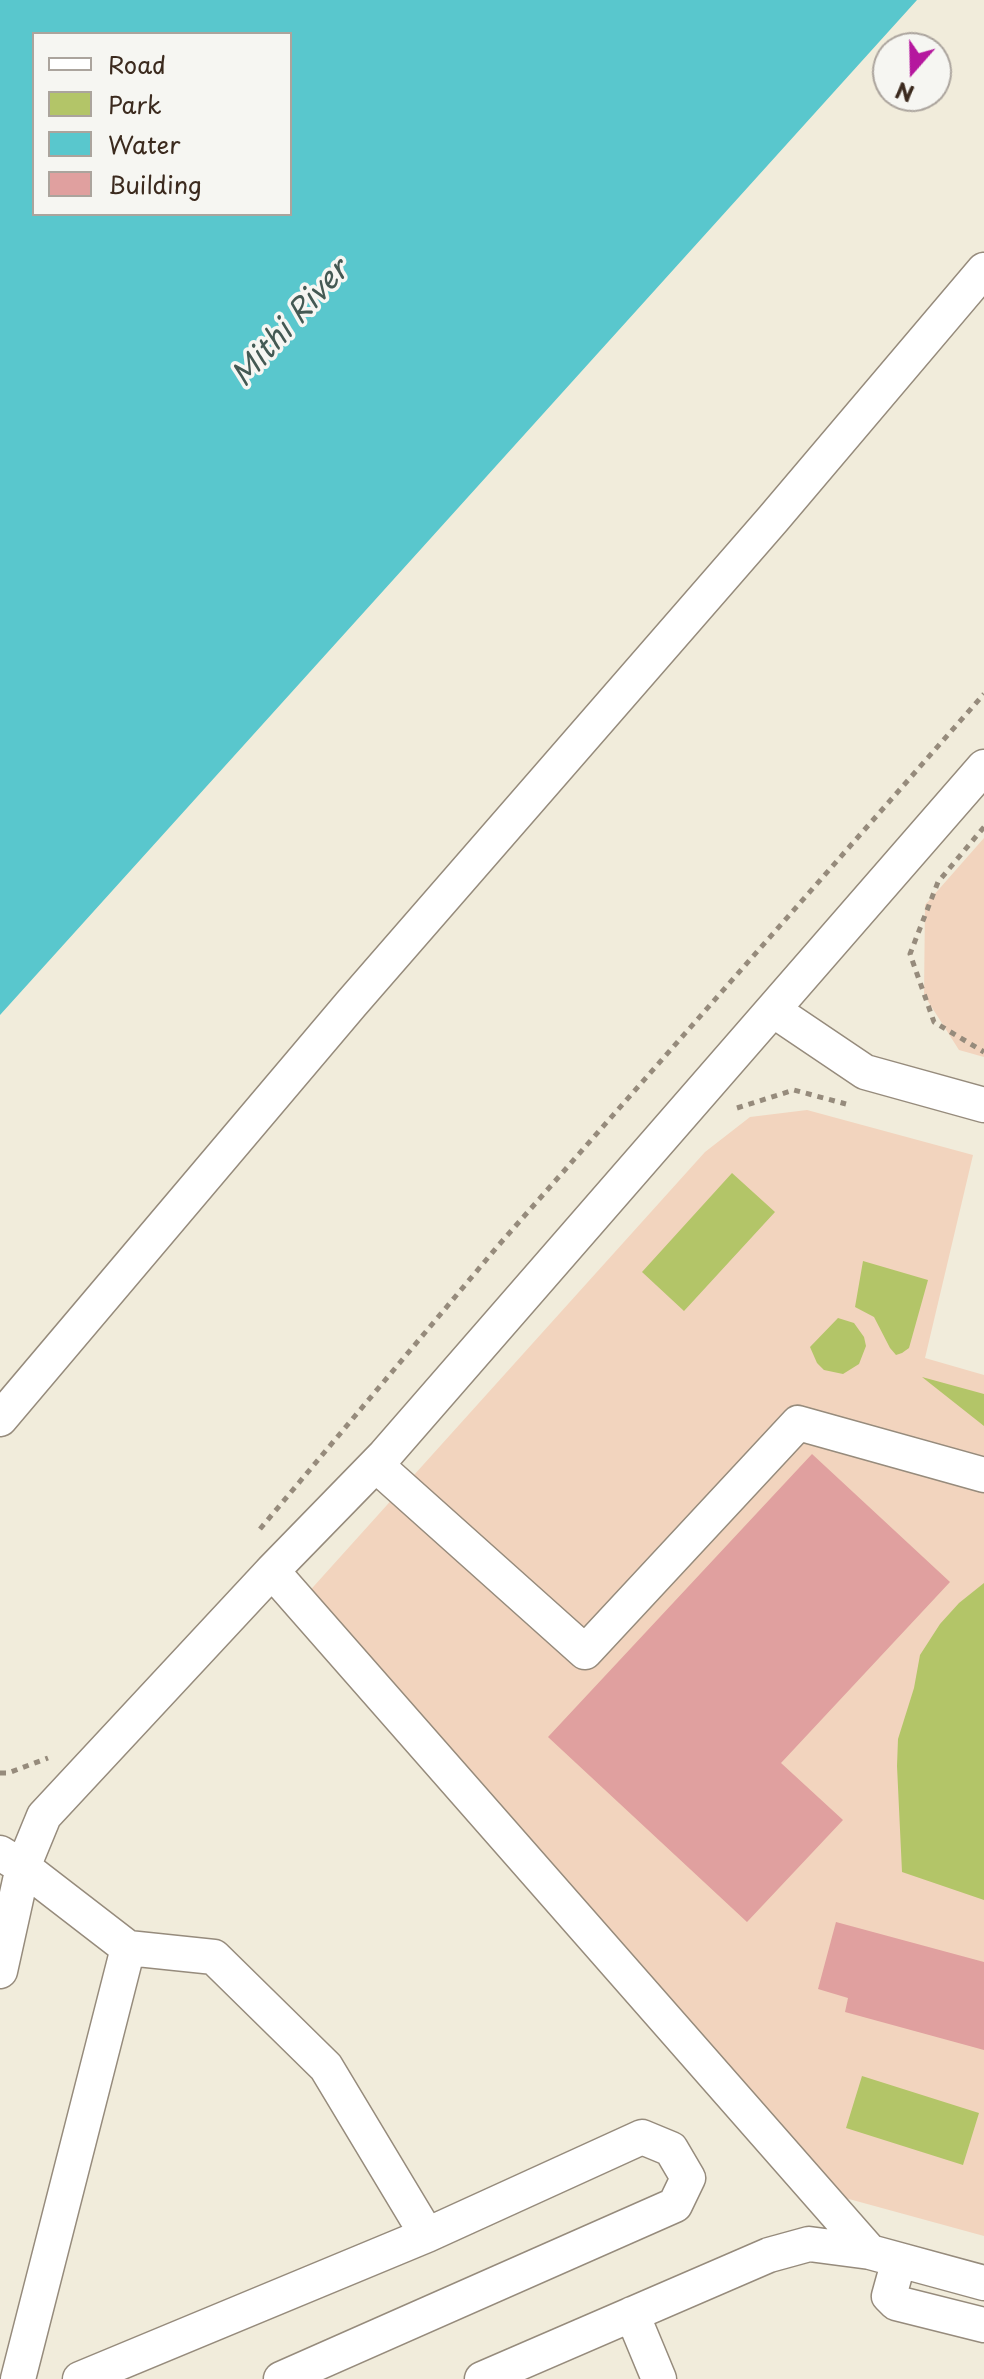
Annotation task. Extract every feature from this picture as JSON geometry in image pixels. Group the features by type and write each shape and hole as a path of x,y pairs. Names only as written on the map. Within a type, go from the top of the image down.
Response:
{"street":[{"path":"0,1419 351,1004 773,519 984,270"},
{"path":"0,1971 11,1860 44,1816 272,1571 376,1465 984,767"},
{"path":"773,1010 865,1072 984,1105"},
{"path":"376,1465 585,1652 798,1423 984,1475"},
{"path":"272,1571 884,2256 889,2296 896,2303 984,2325"},
{"path":"11,1860 128,1948 214,1957 326,2067 427,2235"},
{"path":"18,2379 128,1948"},
{"path":"80,2379 427,2235 642,2137 671,2149 688,2178 675,2205 281,2379"},
{"path":"482,2379 769,2255 809,2244 884,2256 984,2283"},
{"path":"632,2314 659,2379"}],"path":[{"path":"252,1538 497,1247 984,694"},
{"path":"984,827 938,882 910,954 934,1022 984,1052"},
{"path":"0,1773 8,1773 58,1754"}],"shaded area":[{"path":"984,838 984,1057 959,1050 924,995 925,905"},
{"path":"807,1110 973,1155 925,1358 984,1375 984,2236 838,2196 305,1596 705,1152 750,1117"}],"green space":[{"path":"732,1173 775,1212 684,1311 642,1272"},
{"path":"863,1261 928,1280 909,1348 902,1353 896,1355 890,1348 874,1317 855,1307"},
{"path":"838,1318 854,1323 866,1346 859,1364 843,1374 824,1370 810,1347"},
{"path":"922,1377 984,1394 984,1426"},
{"path":"984,1583 984,1900 902,1872 897,1766 898,1739 914,1688 920,1655 940,1624 959,1603"},
{"path":"862,2076 979,2113 963,2165 846,2128"}],"water":[{"name":"Mithi River","path":"0,0 917,0 888,32 872,32 872,50 0,1015"}],"building":[{"path":"812,1454 950,1582 781,1763 843,1820 747,1922 548,1737"},
{"path":"836,1922 984,1962 984,2050 845,2012 848,1998 818,1989"}]}
